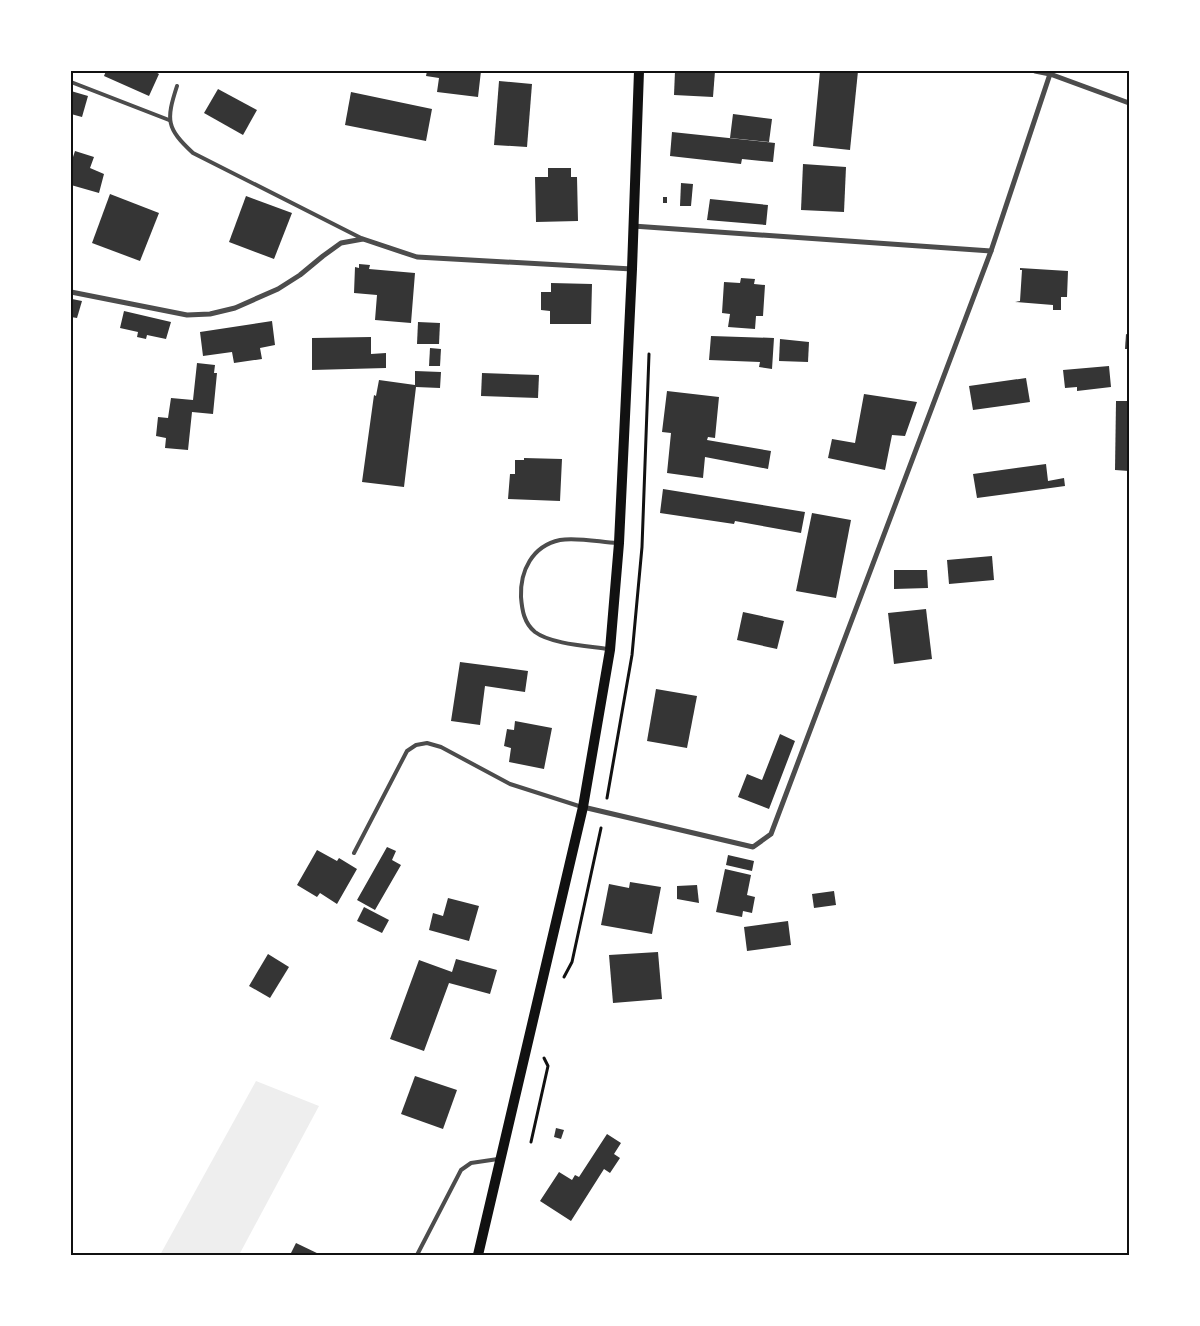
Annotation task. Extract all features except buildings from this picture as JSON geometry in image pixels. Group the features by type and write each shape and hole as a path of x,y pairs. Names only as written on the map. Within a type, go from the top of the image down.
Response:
{"main road":[{"path":"478,1255 583,807 610,650 619,543 639,71"}],"street":[{"path":"1035,71 1051,73 1129,103"},
{"path":"583,807 753,847 771,834 991,251 1051,73"},
{"path":"633,226 991,251"},
{"path":"71,292 187,315 210,314 234,308 278,289 300,275 341,243 363,239 417,257 632,269"}],"lane":[{"path":"71,82 169,120"},
{"path":"177,86 169,120 173,132 193,153 363,239"},
{"path":"610,650 551,639 534,631 522,614 520,584 528,561 541,548 560,540 619,543"},
{"path":"354,853 407,751 416,745 427,743 441,747 510,784 583,807"},
{"path":"417,1255 461,1170 471,1163 500,1159"}],"shaded area":[{"path":"256,1081 319,1106 239,1255 160,1255"}]}
